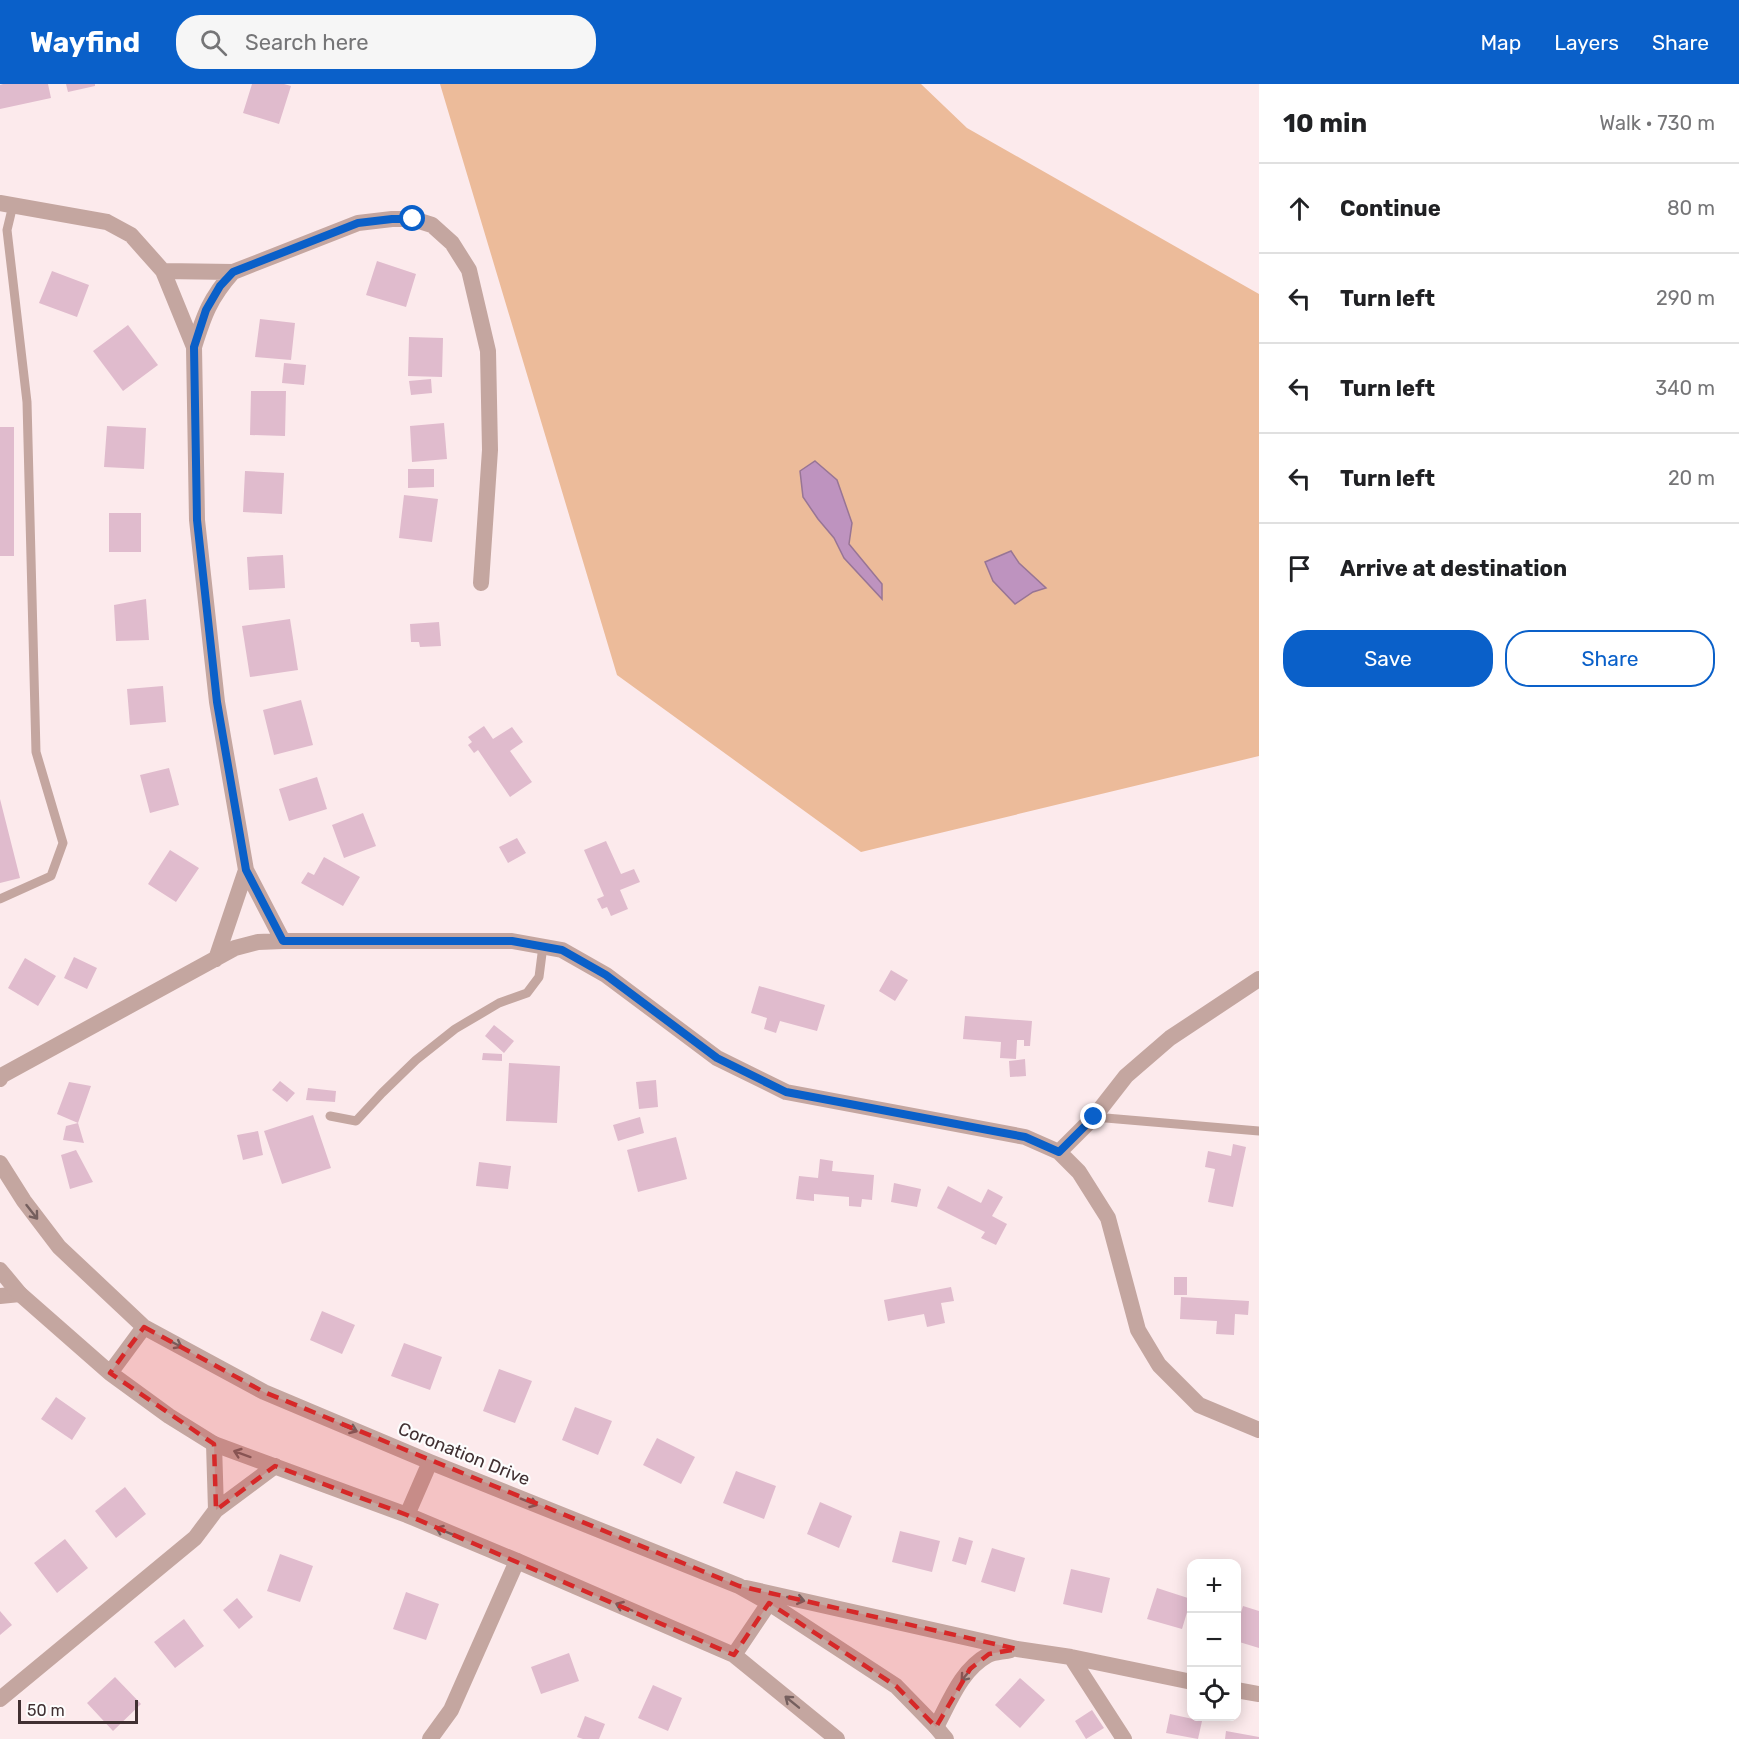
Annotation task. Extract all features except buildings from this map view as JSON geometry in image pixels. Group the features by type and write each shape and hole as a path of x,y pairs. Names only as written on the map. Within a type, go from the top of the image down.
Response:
{"street":[{"path":"6,204 107,222 131,235 163,271 194,347"},
{"path":"163,271 233,272 358,223 392,219 413,219 432,225 452,243 470,270 488,351 490,450 481,583"},
{"path":"233,272 220,286 206,310 194,347 197,520 217,702 246,870 283,941"},
{"path":"216,958 246,870"},
{"path":"0,1077 235,948 258,942 512,941 562,950 606,975 717,1058 786,1092 1025,1137 1059,1152 1079,1172 1108,1218 1138,1330 1159,1365 1199,1405 1259,1430"},
{"path":"1059,1152 1094,1117 1126,1076 1170,1038 1259,979"},
{"name":"Coronation Drive","path":"0,1163 24,1201 58,1247 144,1327 264,1392 430,1462 739,1586 896,1686 941,1733"},
{"path":"0,1270 20,1294 110,1373 169,1416 214,1444 407,1515 734,1655 837,1739"},
{"path":"0,1296 20,1294"},
{"path":"110,1373 144,1327"},
{"path":"214,1444 216,1510"},
{"path":"407,1515 430,1462"},
{"path":"0,1699 195,1538 216,1510 275,1466"},
{"path":"430,1739 451,1710 518,1561"},
{"path":"739,1586 1017,1649 1071,1656 1187,1681"},
{"path":"734,1655 769,1603"},
{"path":"941,1733 958,1685 970,1669 989,1654 1017,1649"},
{"path":"1071,1656 1124,1739"},
{"path":"1241,1691 1259,1694"}],"lane":[{"path":"0,899 51,876 63,843 36,752 27,402 6,204"},
{"path":"330,1116 356,1121 416,1060 455,1029 499,1003 527,993 539,978 543,946"},
{"path":"1094,1117 1259,1131"}],"highlighted area":[{"path":"144,1327 264,1392 739,1586 1017,1649 989,1654 970,1669 936,1727 896,1686 769,1603 734,1655 407,1515 275,1466 216,1510 214,1444 110,1373"}],"shaded area":[{"path":"440,84 921,84 967,128 1259,294 1259,756 861,852 617,675"},
{"path":"815,461 837,480 852,523 849,544 882,584 882,599 844,558 834,538 803,497 800,471"},
{"path":"1011,551 1019,563 1046,588 1033,592 1015,604 993,581 985,562"}],"route":[{"path":"413,219 358,223 233,272 220,286 206,310 194,347 197,520 217,702 246,870 283,941 512,941 562,950 606,975 717,1058 786,1092 1025,1137 1059,1152 1094,1117"}]}
